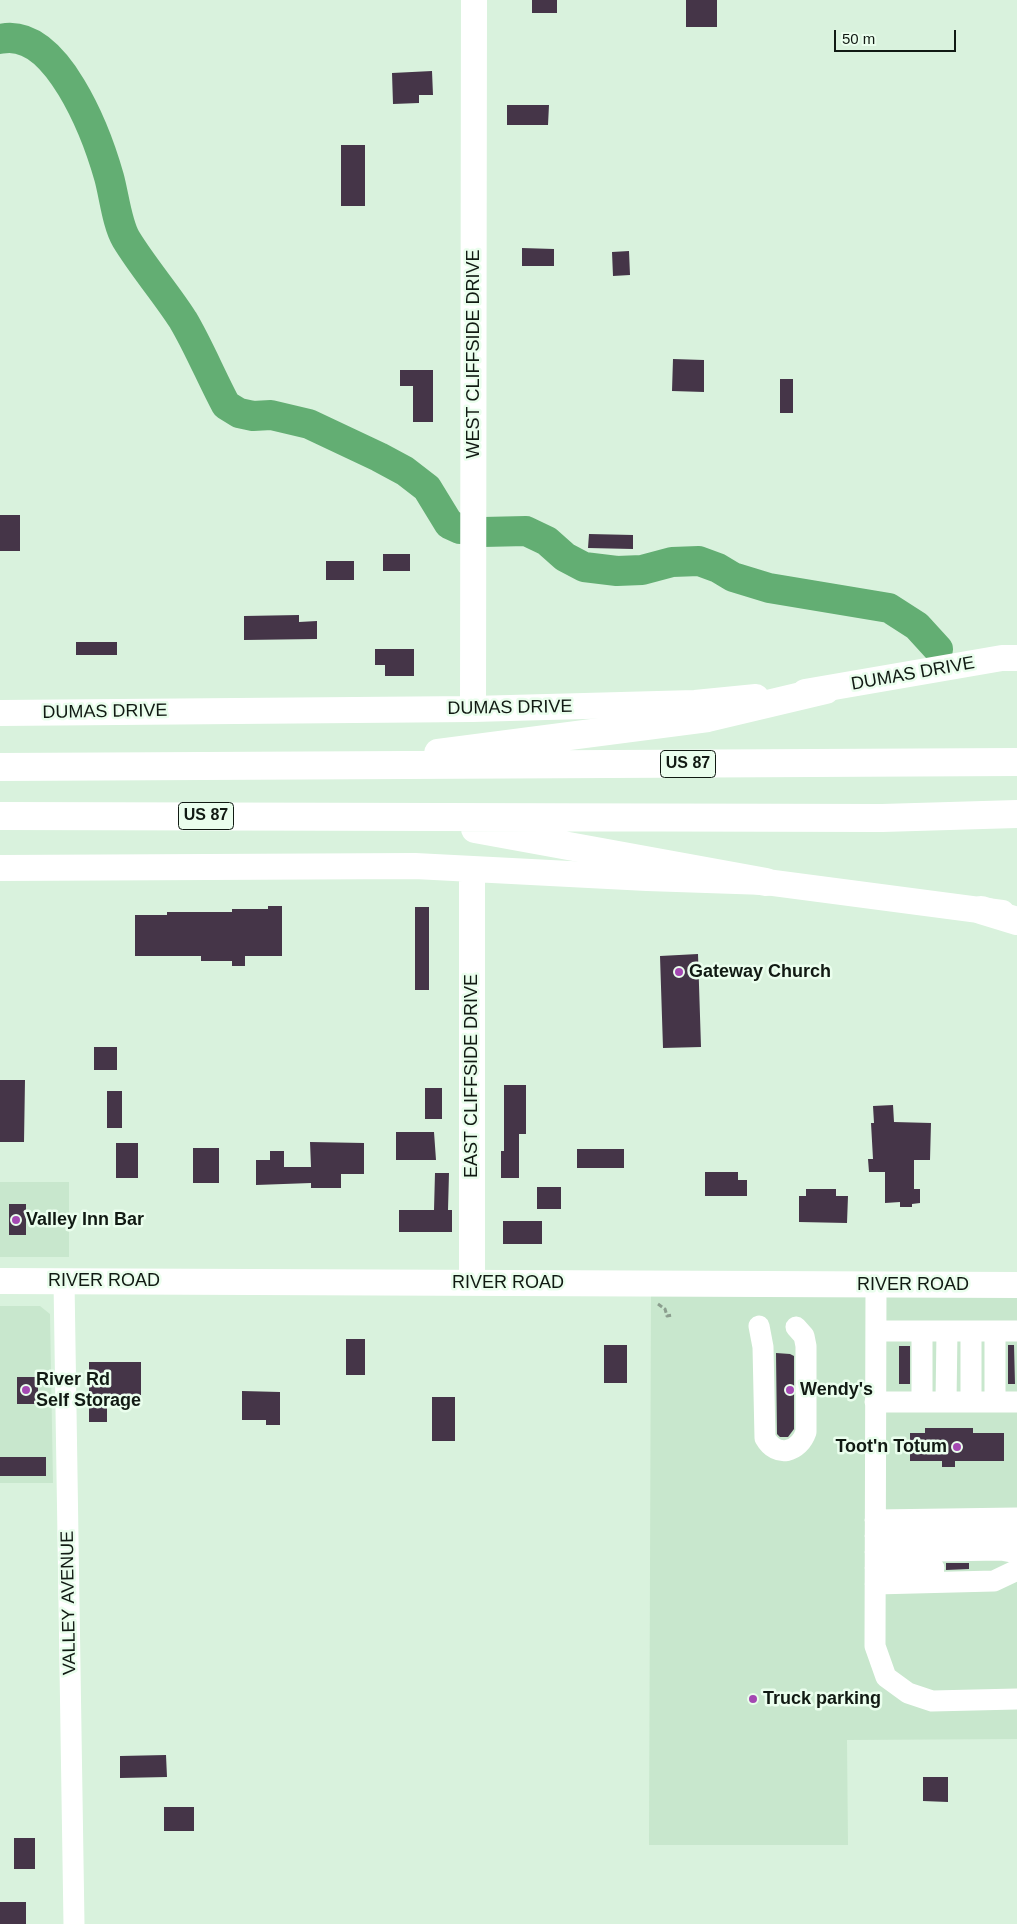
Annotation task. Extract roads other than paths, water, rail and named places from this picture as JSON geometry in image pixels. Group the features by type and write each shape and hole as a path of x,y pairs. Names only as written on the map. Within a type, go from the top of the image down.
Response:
{"highway":[{"path":"360,766 488,745 708,718 826,690"},
{"name":"US 87","path":"0,767 1017,762"},
{"name":"US 87","path":"0,816 882,818 1017,814"},
{"path":"412,817 766,882"},
{"path":"981,910 1017,921"}],"main road":[{"name":"WEST CLIFFSIDE DRIVE","path":"473,709 474,0"},
{"name":"DUMAS DRIVE","path":"0,713 473,709 695,704 826,690 1002,658 1017,658"},
{"path":"0,868 415,866 766,882 1017,914"},
{"name":"EAST CLIFFSIDE DRIVE","path":"472,869 472,1283"},
{"path":"981,910 1017,903"},
{"name":"RIVER ROAD","path":"0,1281 1017,1285"}],"street":[{"name":"VALLEY AVENUE","path":"64,1281 74,1924"},
{"path":"876,1285 874,1646 886,1677 908,1693 932,1701 1017,1699"},
{"path":"759,1326 763,1347 765,1438 770,1447 778,1451 796,1446 802,1441 806,1432 806,1346 804,1336 796,1327"},
{"path":"876,1331 1017,1331"},
{"path":"922,1331 922,1402"},
{"path":"946,1331 946,1402"},
{"path":"971,1331 971,1402"},
{"path":"996,1331 996,1402"},
{"path":"875,1402 1017,1402"},
{"path":"875,1552 1017,1518"},
{"path":"875,1552 1017,1535"},
{"path":"875,1552 1001,1550 1017,1553"},
{"path":"875,1552 994,1581 1017,1569"}],"waterway":[{"path":"0,39 21,39 39,49 56,66 71,87 84,111 103,158 123,233 183,320 226,405 239,413 253,416 271,415 309,424 379,457 405,471 427,488 449,524 460,529"},
{"path":"483,532 526,531 547,541 565,557 584,567 617,571 642,570 672,562 699,561 718,568 733,577 769,588 889,608 917,626 938,649"}],"place":[{"name":"Gateway Church","path":"679,972"},
{"name":"Valley Inn Bar","path":"16,1220"},
{"name":"River Rd Self Storage","path":"26,1390"},
{"name":"Wendy's","path":"790,1390"},
{"name":"Toot'n Totum","path":"957,1447"},
{"name":"Truck parking","path":"753,1699"}]}
